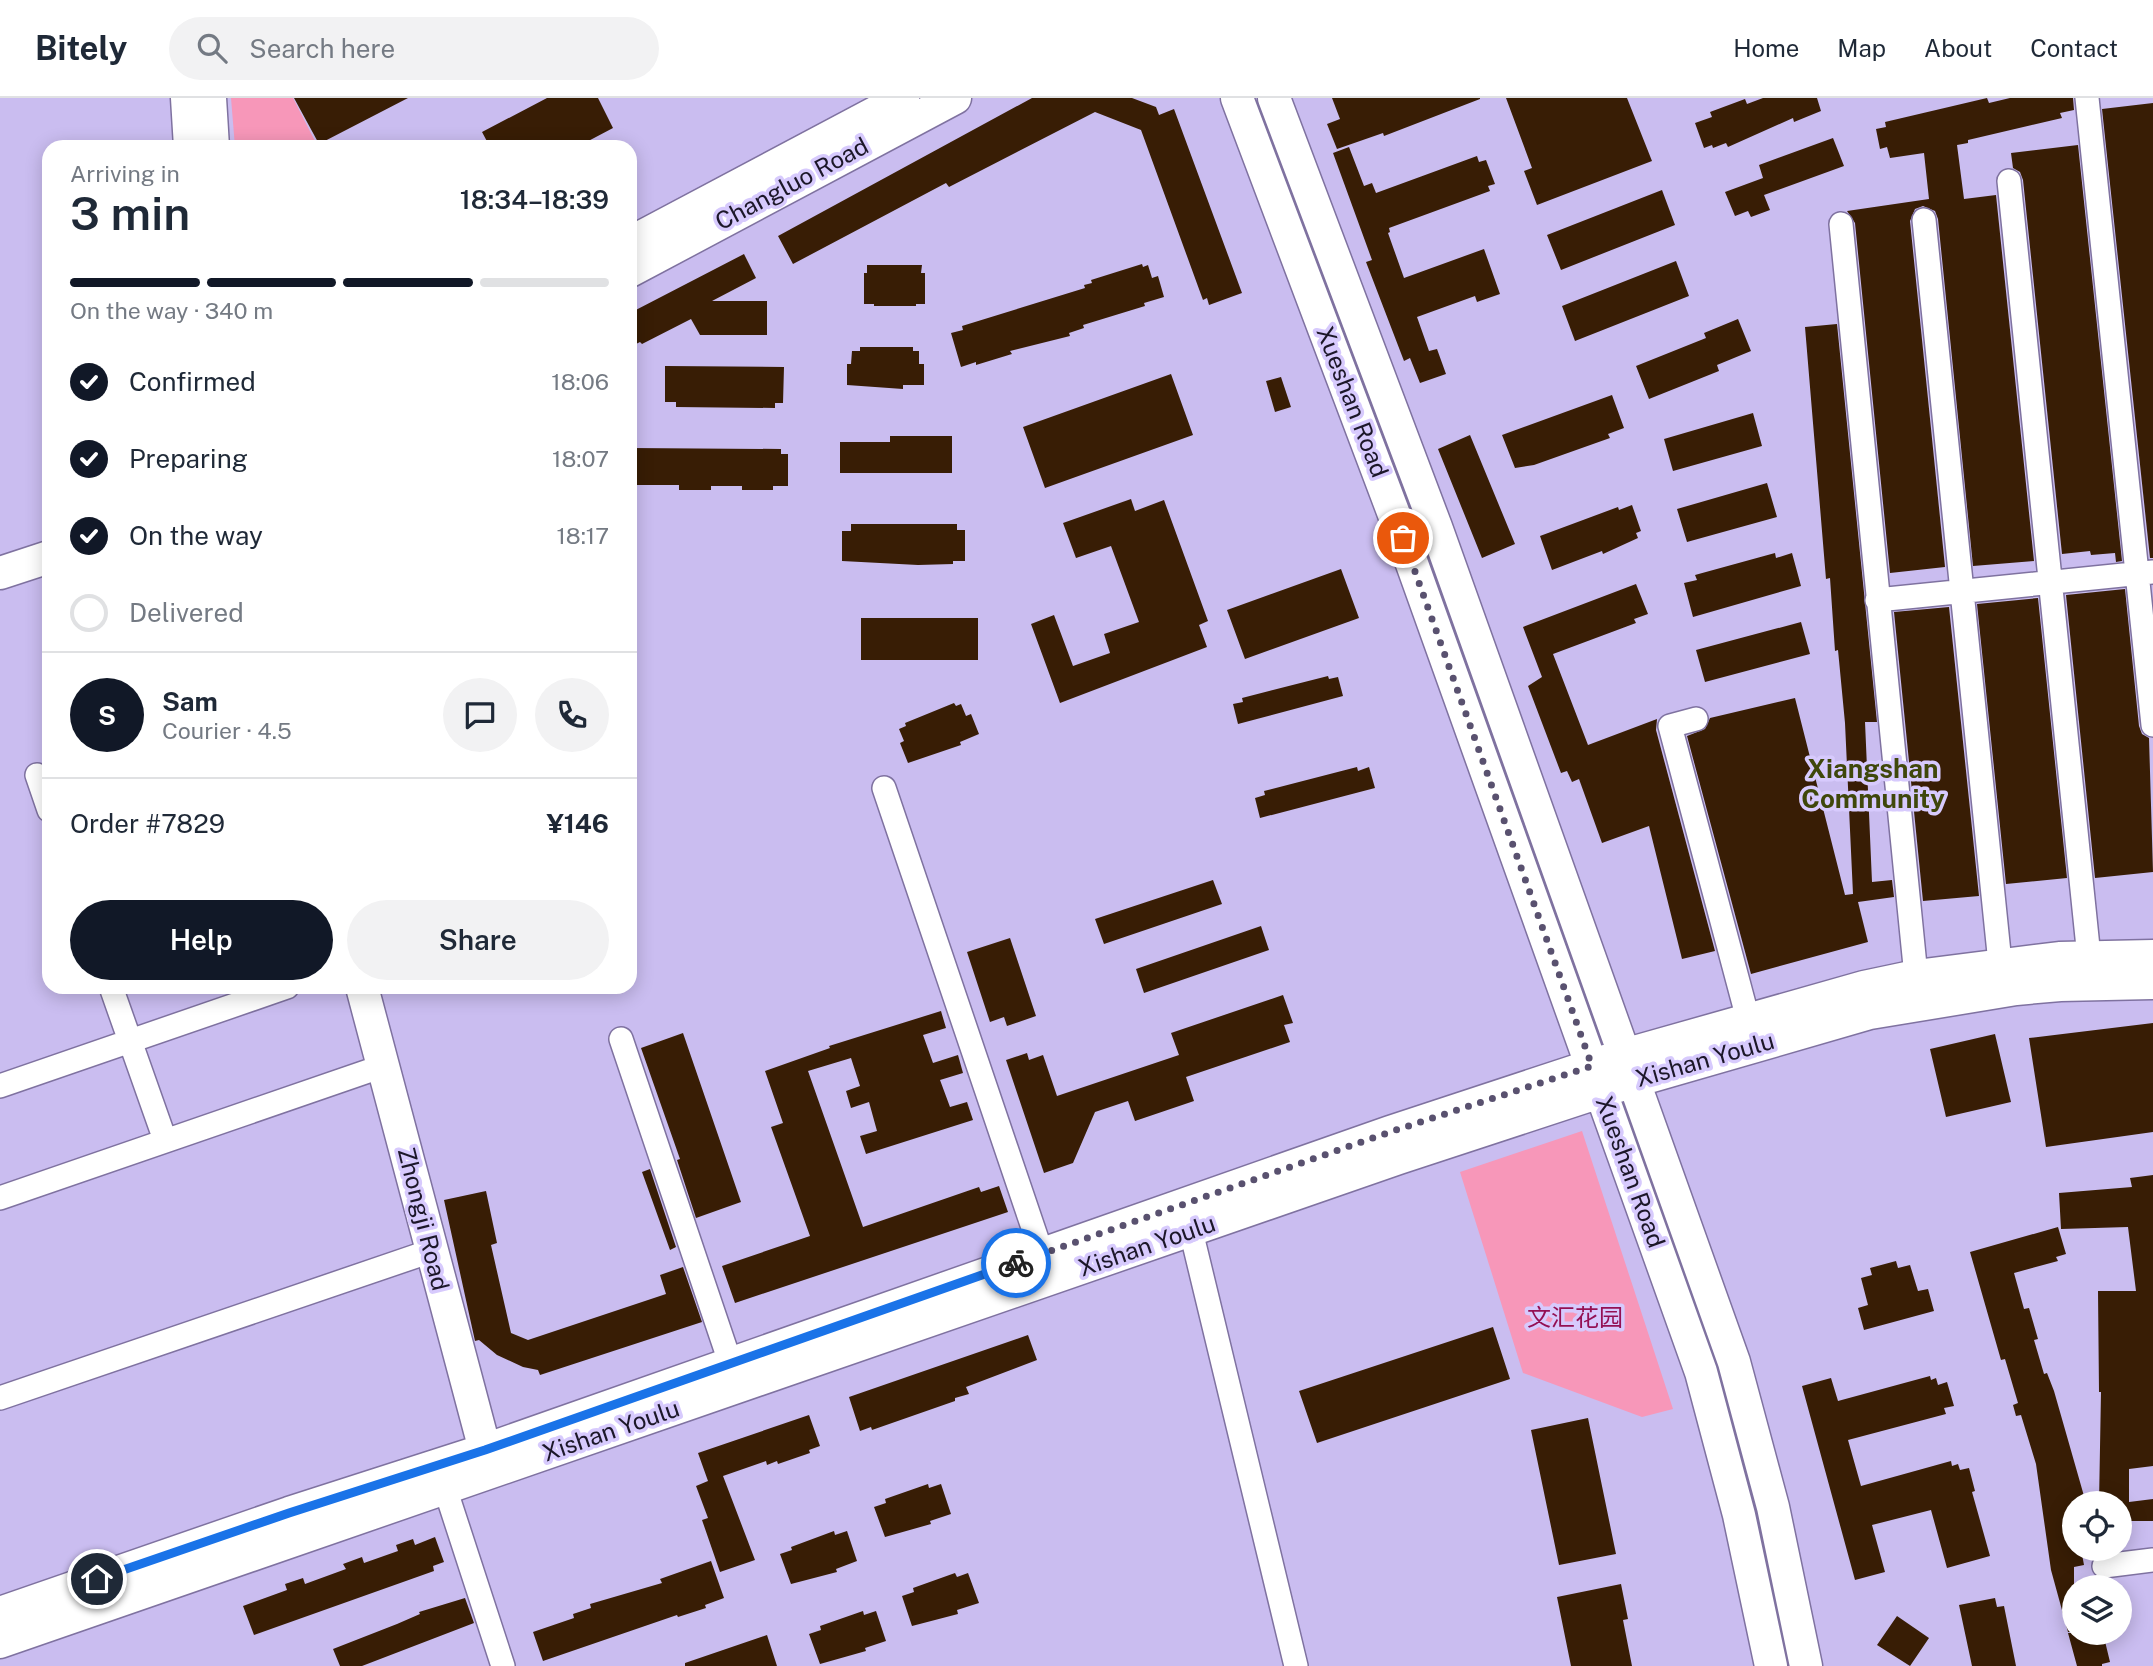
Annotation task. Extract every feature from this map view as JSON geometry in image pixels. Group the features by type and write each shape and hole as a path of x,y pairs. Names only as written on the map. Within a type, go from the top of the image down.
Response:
{"street":[{"path":"187,98 190,140"},
{"path":"210,98 213,140"},
{"name":"Changluo Road","path":"637,239 903,98"},
{"name":"Changluo Road","path":"637,267 955,98"},
{"name":"Xueshan Road","path":"1237,98 1401,533 1702,1372 1739,1515 1771,1666"},
{"name":"Xueshan Road","path":"1274,98 1436,527 1734,1362 1773,1507 1806,1666"},
{"path":"2087,98 2145,573 2153,725"},
{"path":"2009,181 2089,957"},
{"path":"1924,220 2000,963"},
{"path":"1841,224 1916,976"},
{"path":"0,573 42,559"},
{"path":"1877,600 2145,573"},
{"path":"1696,719 1670,726 1748,1019"},
{"path":"37,775 42,790"},
{"path":"884,788 1042,1254"},
{"name":"Xishan Youlu","path":"1629,1068 1748,1019 1864,987 2000,963 2153,956"},
{"name":"Xishan Youlu","path":"0,1613 289,1513 485,1450 1390,1132 1629,1068 1920,1003 2060,985 2153,983"},
{"path":"114,994 165,1140"},
{"path":"0,1086 266,994"},
{"name":"Zhongji Road","path":"364,994 485,1450"},
{"path":"621,1040 730,1362"},
{"path":"0,1198 383,1066"},
{"name":"Xishan Youlu","path":"0,1642 1191,1231 1411,1153 1596,1078"},
{"path":"1191,1231 1296,1666"},
{"path":"0,1398 431,1251"},
{"path":"444,1488 503,1666"},
{"path":"2104,1566 2153,1560"}],"green space":[{"path":"231,98 293,98 314,140 234,140"},
{"name":"文汇花园","path":"1582,1131 1673,1409 1642,1417 1523,1373 1460,1172"}],"building":[{"path":"294,98 408,98 327,140 317,140"},
{"path":"547,98 598,98 613,128 590,140 486,140 482,132"},
{"path":"1032,98 1132,98 1156,107 1159,115 1174,109 1242,293 1209,305 1207,298 1203,300 1141,130 1095,112 949,187 946,183 793,264 778,236"},
{"path":"1332,98 1480,99 1384,136 1383,133 1337,149 1327,124 1340,119"},
{"path":"1506,98 1627,98 1652,161 1537,205 1524,171 1532,168"},
{"path":"1763,98 1817,98 1821,111 1794,122 1793,118 1728,147 1726,143 1704,148 1695,123 1712,117 1710,112 1745,99 1747,104"},
{"path":"1987,98 1989,103 2010,98 2073,98 2074,110 2060,113 2062,118 1968,140 1968,143 1957,145 1964,199 1996,195 2034,561 1973,566 1938,219 1935,211 1923,206 1915,209 1910,221 1945,567 1890,573 1855,223 1847,211 1929,199 1924,153 1890,158 1887,147 1880,149 1876,129 1886,127 1885,122"},
{"path":"2153,103 2153,558 2150,558 2102,109"},
{"path":"1833,138 1844,166 1764,195 1770,210 1751,217 1748,211 1735,216 1725,192 1763,178 1759,165"},
{"path":"2078,145 2122,561 2116,562 2115,553 2091,555 2090,551 2062,554 2023,180 2020,172 2013,168 2011,153"},
{"path":"1349,147 1364,186 1372,183 1376,193 1477,156 1479,162 1486,160 1495,184 1488,186 1490,191 1389,228 1388,233 1404,278 1484,249 1500,294 1477,302 1475,296 1417,317 1429,351 1437,349 1446,374 1420,383 1410,358 1404,361 1366,262 1372,260 1333,153"},
{"path":"1662,190 1675,225 1561,270 1547,235"},
{"path":"744,254 756,278 712,301 767,301 767,335 700,335 691,319 642,344 637,344 637,309"},
{"path":"1676,261 1689,296 1575,341 1562,306"},
{"path":"1142,264 1143,267 1148,265 1152,278 1158,276 1164,297 1144,303 1145,306 1083,325 1084,328 1069,333 1070,336 1010,351 1012,354 976,365 976,362 961,367 951,333 963,330 962,326 1085,288 1084,285 1092,283 1091,280"},
{"path":"867,265 922,265 921,273 925,273 925,304 864,304 864,273 867,273"},
{"path":"1738,319 1751,351 1717,365 1719,371 1649,399 1636,366 1706,338 1704,333"},
{"path":"1837,324 1877,722 1865,722 1872,882 1892,880 1894,897 1858,902 1868,942 1751,974 1687,736 1705,729 1710,718 1795,698 1845,895 1853,894 1845,723 1838,650 1835,651 1830,578 1826,579 1805,327"},
{"path":"860,347 913,347 913,351 919,351 919,364 924,364 924,385 903,385 903,389 847,385 847,364 851,364 852,351 860,351"},
{"path":"665,366 784,367 783,403 775,403 775,408 676,407 676,402 665,402"},
{"path":"1171,374 1193,435 1045,488 1023,427"},
{"path":"1281,377 1291,407 1275,412 1266,381"},
{"path":"1612,395 1624,428 1608,434 1610,438 1534,465 1515,468 1502,435"},
{"path":"1753,413 1762,446 1673,471 1664,439"},
{"path":"1470,435 1515,544 1482,558 1438,449"},
{"path":"890,436 952,436 952,473 840,473 840,442 890,442"},
{"path":"637,448 781,449 781,454 788,454 788,486 773,486 773,490 711,486 711,490 679,490 679,485 637,485"},
{"path":"1767,483 1777,517 1687,542 1677,509"},
{"path":"1131,499 1135,511 1164,500 1208,621 1199,625 1207,647 1060,703 1031,624 1054,615 1073,666 1110,653 1104,634 1139,622 1111,546 1076,558 1063,523"},
{"path":"1632,505 1641,531 1636,533 1638,538 1603,554 1602,551 1552,570 1540,536 1618,507 1619,510"},
{"path":"851,524 957,524 957,530 965,530 965,561 918,565 842,561 842,531 851,531"},
{"path":"1775,553 1776,558 1792,553 1801,586 1693,617 1684,583 1697,580 1695,575"},
{"path":"1341,569 1359,618 1245,659 1227,610"},
{"path":"1636,584 1648,614 1634,619 1636,623 1553,654 1588,745 1657,719 1656,730 1715,951 1682,959 1649,826 1602,843 1579,779 1572,782 1567,771 1561,773 1528,686 1542,677 1523,627"},
{"path":"2125,589 2139,726 2142,734 2149,738 2153,872 2095,878 2066,595"},
{"path":"2038,598 2067,878 2006,884 1977,604"},
{"path":"1949,607 1979,896 1923,901 1894,612"},
{"path":"861,618 978,618 978,660 861,660"},
{"path":"1801,622 1810,654 1705,682 1696,650"},
{"path":"1328,676 1329,679 1338,677 1343,696 1238,724 1233,704 1243,702 1242,698"},
{"path":"954,703 956,706 961,704 966,716 971,714 979,734 960,742 961,745 908,763 900,743 904,741 899,729 906,726 905,723"},
{"path":"1357,767 1358,771 1369,767 1375,788 1260,818 1255,798 1265,795 1264,791"},
{"path":"1213,880 1222,904 1104,944 1095,919"},
{"path":"1261,926 1269,950 1144,993 1136,969"},
{"path":"1010,938 1036,1016 1007,1026 1004,1017 990,1022 967,952"},
{"path":"1283,995 1293,1023 1284,1025 1290,1042 1186,1077 1194,1101 1135,1121 1128,1101 1095,1112 1073,1163 1044,1173 1006,1060 1027,1053 1029,1060 1043,1055 1057,1096 1179,1055 1171,1033"},
{"path":"941,1011 946,1028 923,1035 933,1063 958,1055 963,1073 940,1080 950,1107 967,1102 973,1120 866,1154 860,1136 877,1131 869,1102 851,1108 846,1091 860,1086 851,1058 808,1071 863,1227 979,1187 981,1192 999,1186 1008,1212 735,1303 722,1266 810,1236 771,1127 783,1123 765,1071 830,1048 829,1046"},
{"path":"2153,1023 2153,1132 2046,1147 2029,1038"},
{"path":"683,1033 741,1202 696,1218 677,1160 680,1159 641,1048"},
{"path":"1995,1034 2011,1102 1946,1117 1930,1049"},
{"path":"650,1169 676,1247 670,1250 642,1172"},
{"path":"2153,1175 2153,1466 2129,1469 2129,1491 2099,1491 2101,1392 2098,1291 2136,1291 2128,1227 2061,1229 2059,1193 2132,1187 2130,1178"},
{"path":"486,1191 497,1243 491,1245 511,1333 528,1340 666,1294 660,1275 683,1267 702,1322 540,1375 538,1370 523,1367 497,1355 479,1340 475,1341 444,1200"},
{"path":"2058,1227 2066,1254 2056,1257 2058,1261 2014,1273 2024,1309 2029,1308 2038,1339 2034,1340 2044,1374 2047,1373 2054,1391 2083,1491 2062,1491 2062,1561 2083,1561 2084,1565 2074,1567 2074,1575 2062,1575 2062,1610 2051,1570 2036,1464 2021,1415 2016,1416 2013,1405 2018,1403 2005,1359 2001,1360 1970,1252"},
{"path":"1896,1261 1898,1268 1910,1265 1918,1291 1928,1289 1934,1311 1864,1330 1858,1308 1868,1305 1861,1278 1872,1275 1870,1268"},
{"path":"1493,1327 1510,1379 1317,1443 1299,1391"},
{"path":"1028,1335 1037,1360 966,1387 969,1394 955,1398 955,1401 872,1430 871,1427 860,1431 849,1397"},
{"path":"1930,1376 1931,1380 1936,1378 1938,1385 1947,1382 1954,1406 1944,1408 1946,1414 1848,1440 1861,1486 1951,1461 1952,1466 1958,1464 1960,1470 1969,1468 1975,1491 1972,1492 1990,1556 1947,1568 1931,1510 1872,1525 1885,1572 1855,1580 1802,1386 1831,1378 1838,1401"},
{"path":"809,1415 820,1446 809,1450 810,1453 778,1464 777,1461 767,1465 766,1461 723,1476 755,1560 720,1572 702,1520 708,1518 696,1486 708,1481 698,1453"},
{"path":"1588,1418 1616,1554 1559,1565 1531,1430"},
{"path":"928,1484 929,1488 941,1484 951,1514 930,1521 931,1524 885,1537 874,1507 886,1503 885,1499"},
{"path":"2153,1499 2153,1521 2132,1521 2132,1502"},
{"path":"834,1531 835,1535 847,1531 857,1561 836,1569 837,1572 791,1584 780,1554 792,1550 791,1547"},
{"path":"435,1537 444,1562 433,1566 434,1571 254,1635 243,1606 287,1590 285,1584 303,1578 305,1584 346,1569 343,1564 362,1557 364,1563 398,1551 396,1545 413,1539 415,1545"},
{"path":"711,1561 724,1598 705,1605 706,1608 678,1617 677,1615 543,1661 533,1632 574,1618 573,1614 591,1608 590,1604 662,1583 660,1579"},
{"path":"955,1573 957,1577 968,1573 979,1603 957,1610 958,1614 912,1626 902,1596 914,1592 913,1588"},
{"path":"1621,1584 1628,1619 1623,1620 1632,1666 1571,1666 1557,1597"},
{"path":"465,1598 474,1623 362,1666 340,1666 333,1649 397,1624 420,1614 419,1612"},
{"path":"1995,1598 1997,1607 2004,1606 2016,1666 1972,1666 1959,1605"},
{"path":"863,1611 864,1615 876,1611 886,1641 865,1648 866,1651 820,1664 809,1634 821,1630 820,1626"},
{"path":"1897,1616 1929,1638 1910,1666 1877,1645"},
{"path":"767,1635 777,1666 685,1666 685,1663"},
{"path":"2071,1645 2106,1645 2110,1662 2102,1666 2077,1666"}],"way so far":[{"path":"1016,1263 1390,1132 1592,1066 1403,538"}],"district":[{"name":"Xiangshan Community","path":"1873,784"}],"route":[{"path":"97,1579 485,1450 1016,1263"}]}
